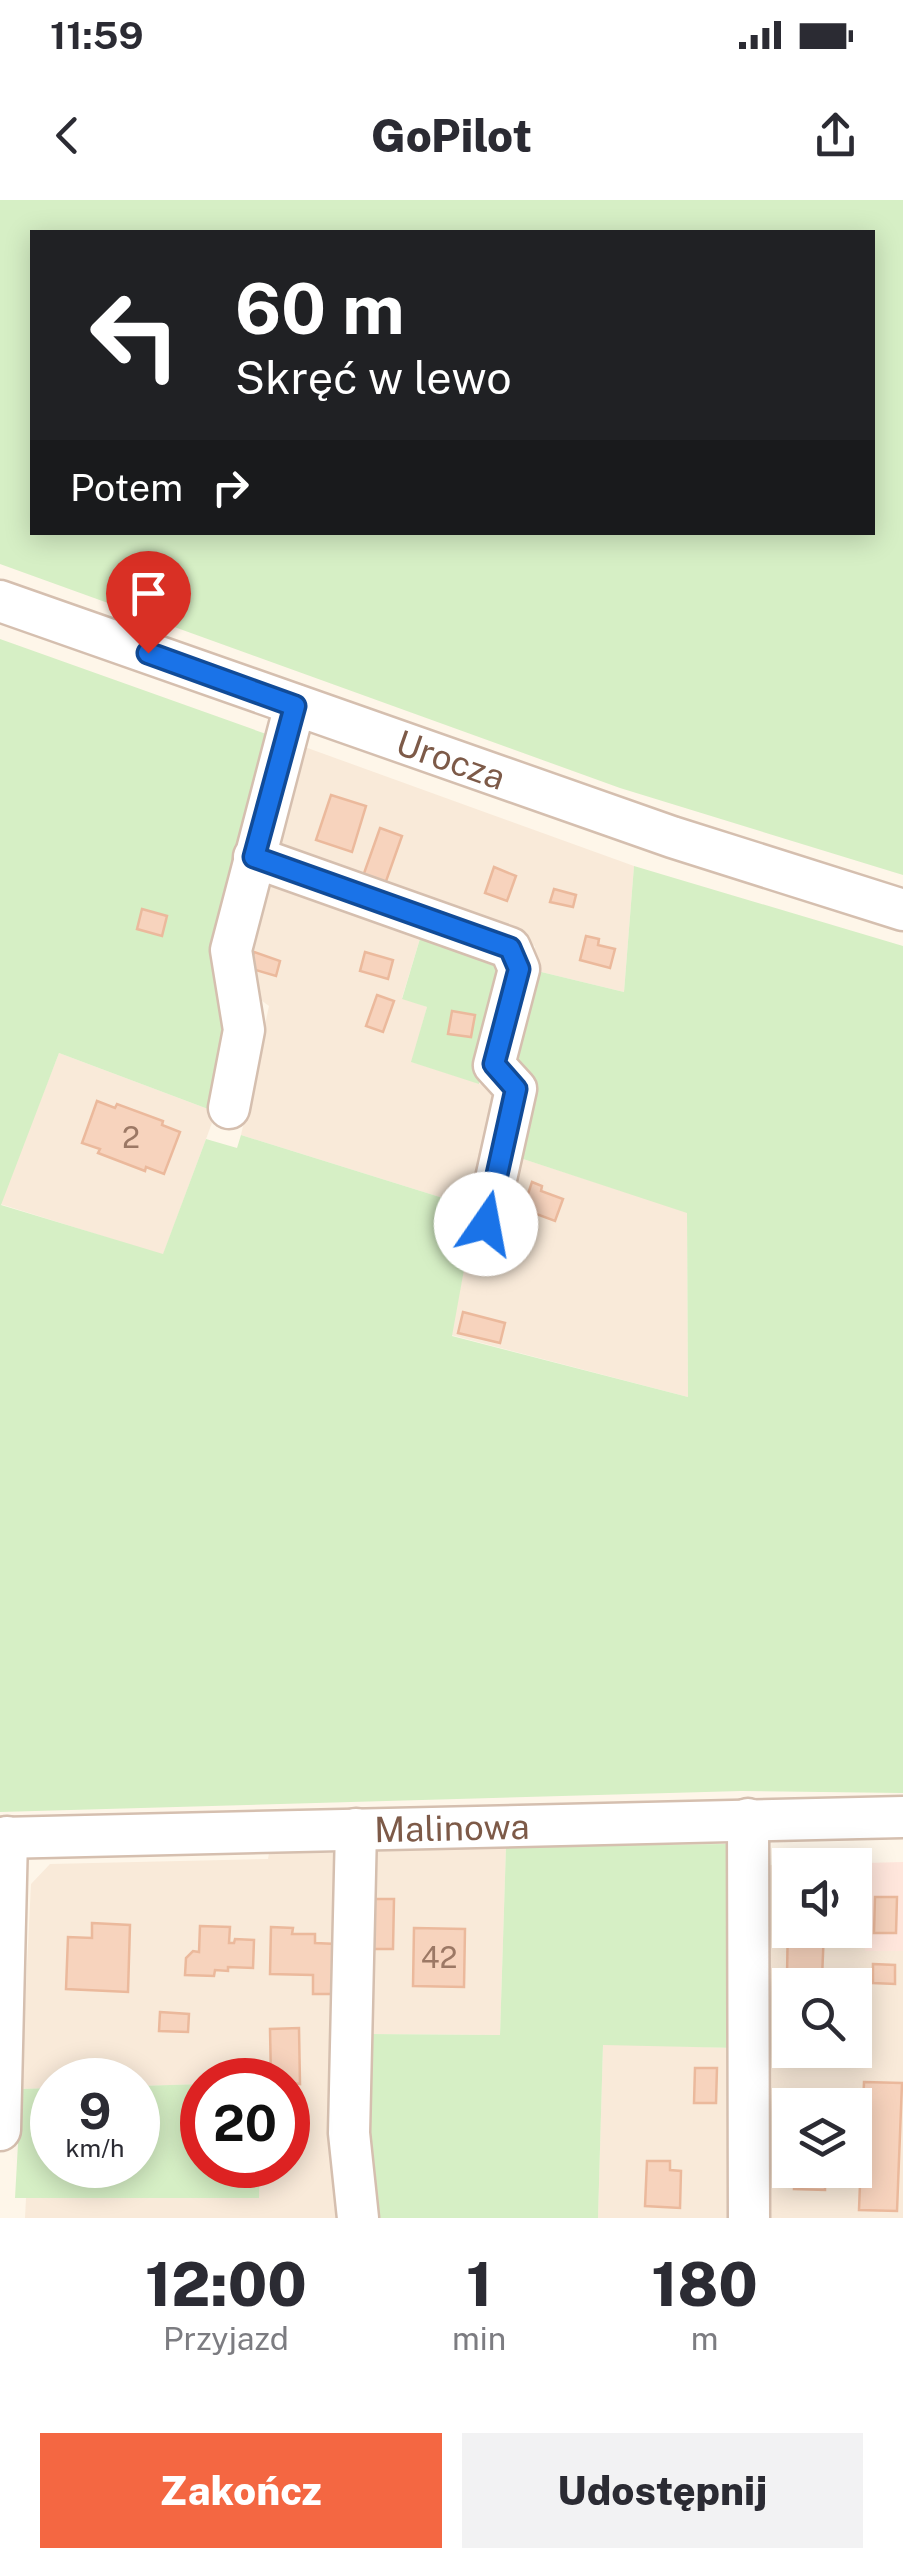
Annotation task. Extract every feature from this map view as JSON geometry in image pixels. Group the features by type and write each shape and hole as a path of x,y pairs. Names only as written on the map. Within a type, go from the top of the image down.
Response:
{"street":[{"name":"Urocza","path":"0,601 672,837 903,910"},
{"path":"228,1108 244,1030 231,950 295,706"},
{"path":"254,857 510,948 519,969 494,1064 516,1089 486,1224"},
{"name":"Malinowa","path":"3,1838 903,1817"},
{"path":"748,1819 749,2218"},
{"path":"356,1829 349,2133 358,2218"},
{"path":"0,2130 3,1838"}],"shaded area":[{"path":"302,746 634,866 624,992 533,970 535,946 271,854"},
{"path":"264,875 422,932 402,998 427,1007 412,1062 506,1092 475,1208 241,1135 269,1006 250,992 242,966"},
{"path":"59,1053 216,1112 163,1255 0,1204"},
{"path":"514,1156 687,1212 688,1397 451,1335 469,1242 492,1241"},
{"path":"506,1846 500,2035 368,2034 369,1848"},
{"path":"269,1853 342,1853 345,2218 25,2218 26,2198 259,2197 259,2188 310,2188 310,2058 180,2058 180,2085 160,2085 160,2058 30,2058 30,2089 21,2089 31,1884 50,1864 268,1859"},
{"path":"903,1862 903,1951 865,1951 872,1948 872,1863"},
{"path":"772,1865 772,1948 903,1951 903,2218 759,2218"},
{"path":"603,2044 738,2048 733,2218 598,2218"}],"green space":[{"path":"0,200 903,200 903,875 620,788 0,564"},
{"path":"0,639 283,740 216,1112 59,1053 1,1205 163,1254 206,1139 237,1148 241,1135 475,1208 461,1228 469,1242 452,1336 688,1397 687,1213 514,1156 513,1063 533,970 624,992 634,866 903,946 903,1793 741,1791 0,1812"},
{"path":"422,932 492,958 500,973 479,1084 411,1062 427,1007 402,999"},
{"path":"729,1844 738,2048 603,2045 598,2218 367,2218 368,2034 500,2035 506,1846"},
{"path":"160,2085 180,2085 180,2188 259,2188 259,2198 15,2198 21,2089 30,2089 30,2188 160,2188"}],"building":[{"path":"331,795 366,806 352,852 316,840"},
{"path":"380,828 402,836 384,887 362,879"},
{"path":"494,867 516,876 507,901 485,893"},
{"path":"554,889 576,895 573,907 550,902"},
{"path":"142,909 167,916 162,936 137,929"},
{"path":"586,936 599,939 598,945 615,949 610,968 580,960"},
{"path":"254,952 280,961 276,976 249,968"},
{"path":"365,952 393,960 388,979 360,971"},
{"path":"377,995 394,1001 383,1032 366,1026"},
{"path":"452,1011 475,1015 471,1037 448,1034"},
{"path":"97,1101 163,1121 162,1125 180,1132 164,1174 146,1167 145,1171 82,1143"},
{"path":"532,1182 542,1186 541,1191 563,1199 555,1221 523,1209"},
{"path":"463,1312 505,1323 500,1343 458,1333"},
{"path":"875,1897 897,1897 896,1933 874,1933"},
{"path":"370,1899 394,1899 393,1949 369,1949"},
{"path":"92,1923 130,1925 128,1992 66,1989 68,1937 92,1938"},
{"path":"200,1926 230,1927 229,1943 235,1939 254,1940 253,1968 228,1967 228,1971 215,1970 214,1976 185,1975 186,1958 193,1951 199,1952"},
{"path":"271,1927 293,1928 292,1934 315,1934 315,1943 337,1944 336,1994 313,1994 313,1975 270,1974"},
{"path":"414,1928 465,1929 464,1987 413,1986"},
{"path":"787,1948 823,1948 822,1968 787,1968"},
{"path":"873,1964 895,1965 895,1984 873,1983"},
{"path":"160,2012 189,2014 188,2032 159,2031"},
{"path":"299,2028 300,2058 271,2058 270,2029"},
{"path":"695,2068 717,2068 716,2103 694,2103"},
{"path":"864,2082 902,2083 897,2211 859,2210 860,2188 872,2188 872,2088 864,2088"},
{"path":"647,2161 670,2161 670,2170 681,2171 680,2208 645,2206"}],"route":[{"path":"148,653 295,706 254,857 510,948 519,969 494,1064 516,1089 486,1224"}]}
